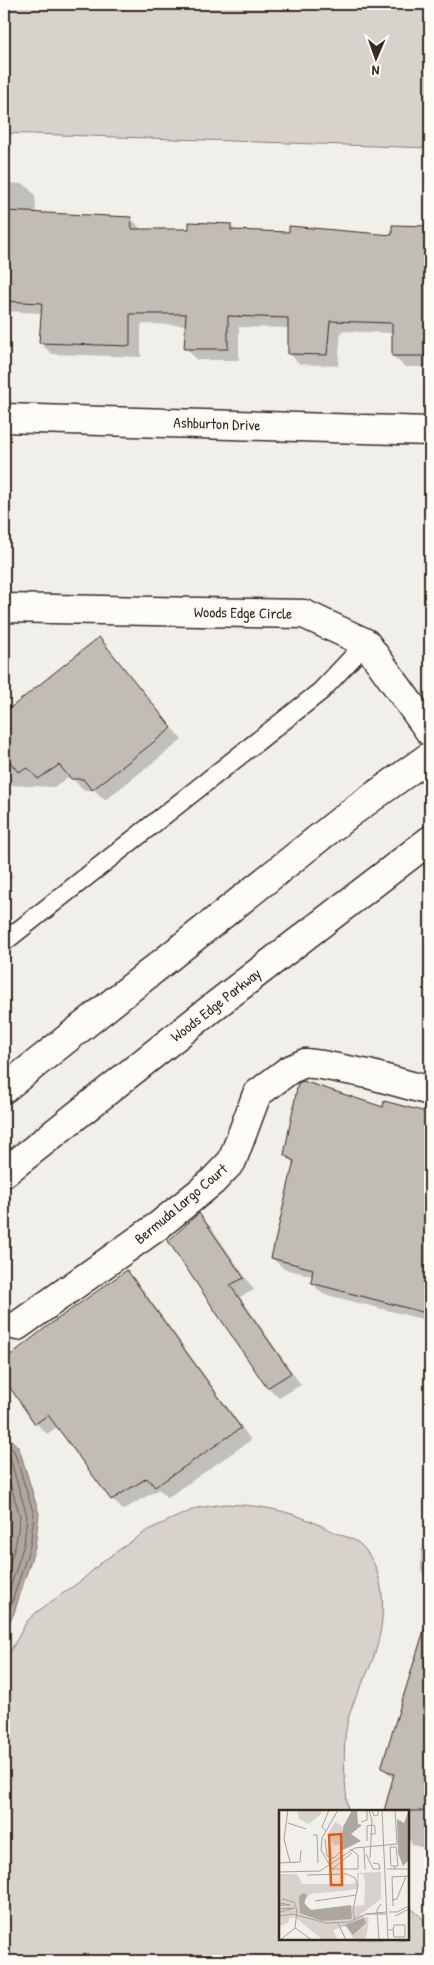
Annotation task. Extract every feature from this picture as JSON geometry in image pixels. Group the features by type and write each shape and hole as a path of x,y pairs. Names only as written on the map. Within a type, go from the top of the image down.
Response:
{"street":[{"name":"Ashburton Drive","path":"4,418 430,431"},
{"name":"Woods Edge Circle","path":"4,608 304,614 366,643 430,732"},
{"path":"4,1089 348,814 430,756"},
{"name":"Woods Edge Parkway","path":"4,1173 430,840"},
{"name":"Bermuda Largo Court","path":"17,1326 158,1226 212,1182 232,1161 257,1094 289,1070 305,1063 322,1065 368,1074 430,1091"}],"lane":[{"path":"4,942 321,691 366,643"}],"shaded area":[{"path":"4,4 430,4 430,148 4,133"},
{"path":"225,1504 254,1506 291,1514 354,1540 370,1556 380,1581 383,1609 382,1623 376,1650 349,1714 345,1733 344,1767 348,1810 279,1810 279,1940 409,1940 409,1907 422,1919 429,1929 430,1961 4,1961 4,1663 27,1621 38,1611 82,1580 103,1561 148,1530 197,1508"}],"water":[{"path":"4,1432 19,1448 39,1514 35,1547 14,1613 4,1632"}],"building":[{"path":"4,211 131,217 132,229 189,229 189,222 231,224 231,230 289,232 289,226 392,235 392,225 430,226 430,356 392,356 392,323 330,321 327,355 288,354 288,318 228,316 228,349 184,349 186,314 130,314 130,346 39,343 42,303 4,301"},
{"path":"99,637 172,728 92,790 83,779 71,779 59,765 38,779 28,768 18,772 4,754 4,713"},
{"path":"303,1081 383,1107 384,1101 430,1113 430,1314 311,1283 313,1269 271,1258 294,1161 284,1155 298,1083"},
{"path":"199,1213 244,1278 230,1285 291,1373 267,1388 168,1241"},
{"path":"127,1270 241,1428 155,1487 147,1478 111,1500 48,1415 35,1424 4,1379 4,1360 49,1325"},
{"path":"424,1630 430,1631 430,1811 384,1810 394,1774 381,1768"}]}
